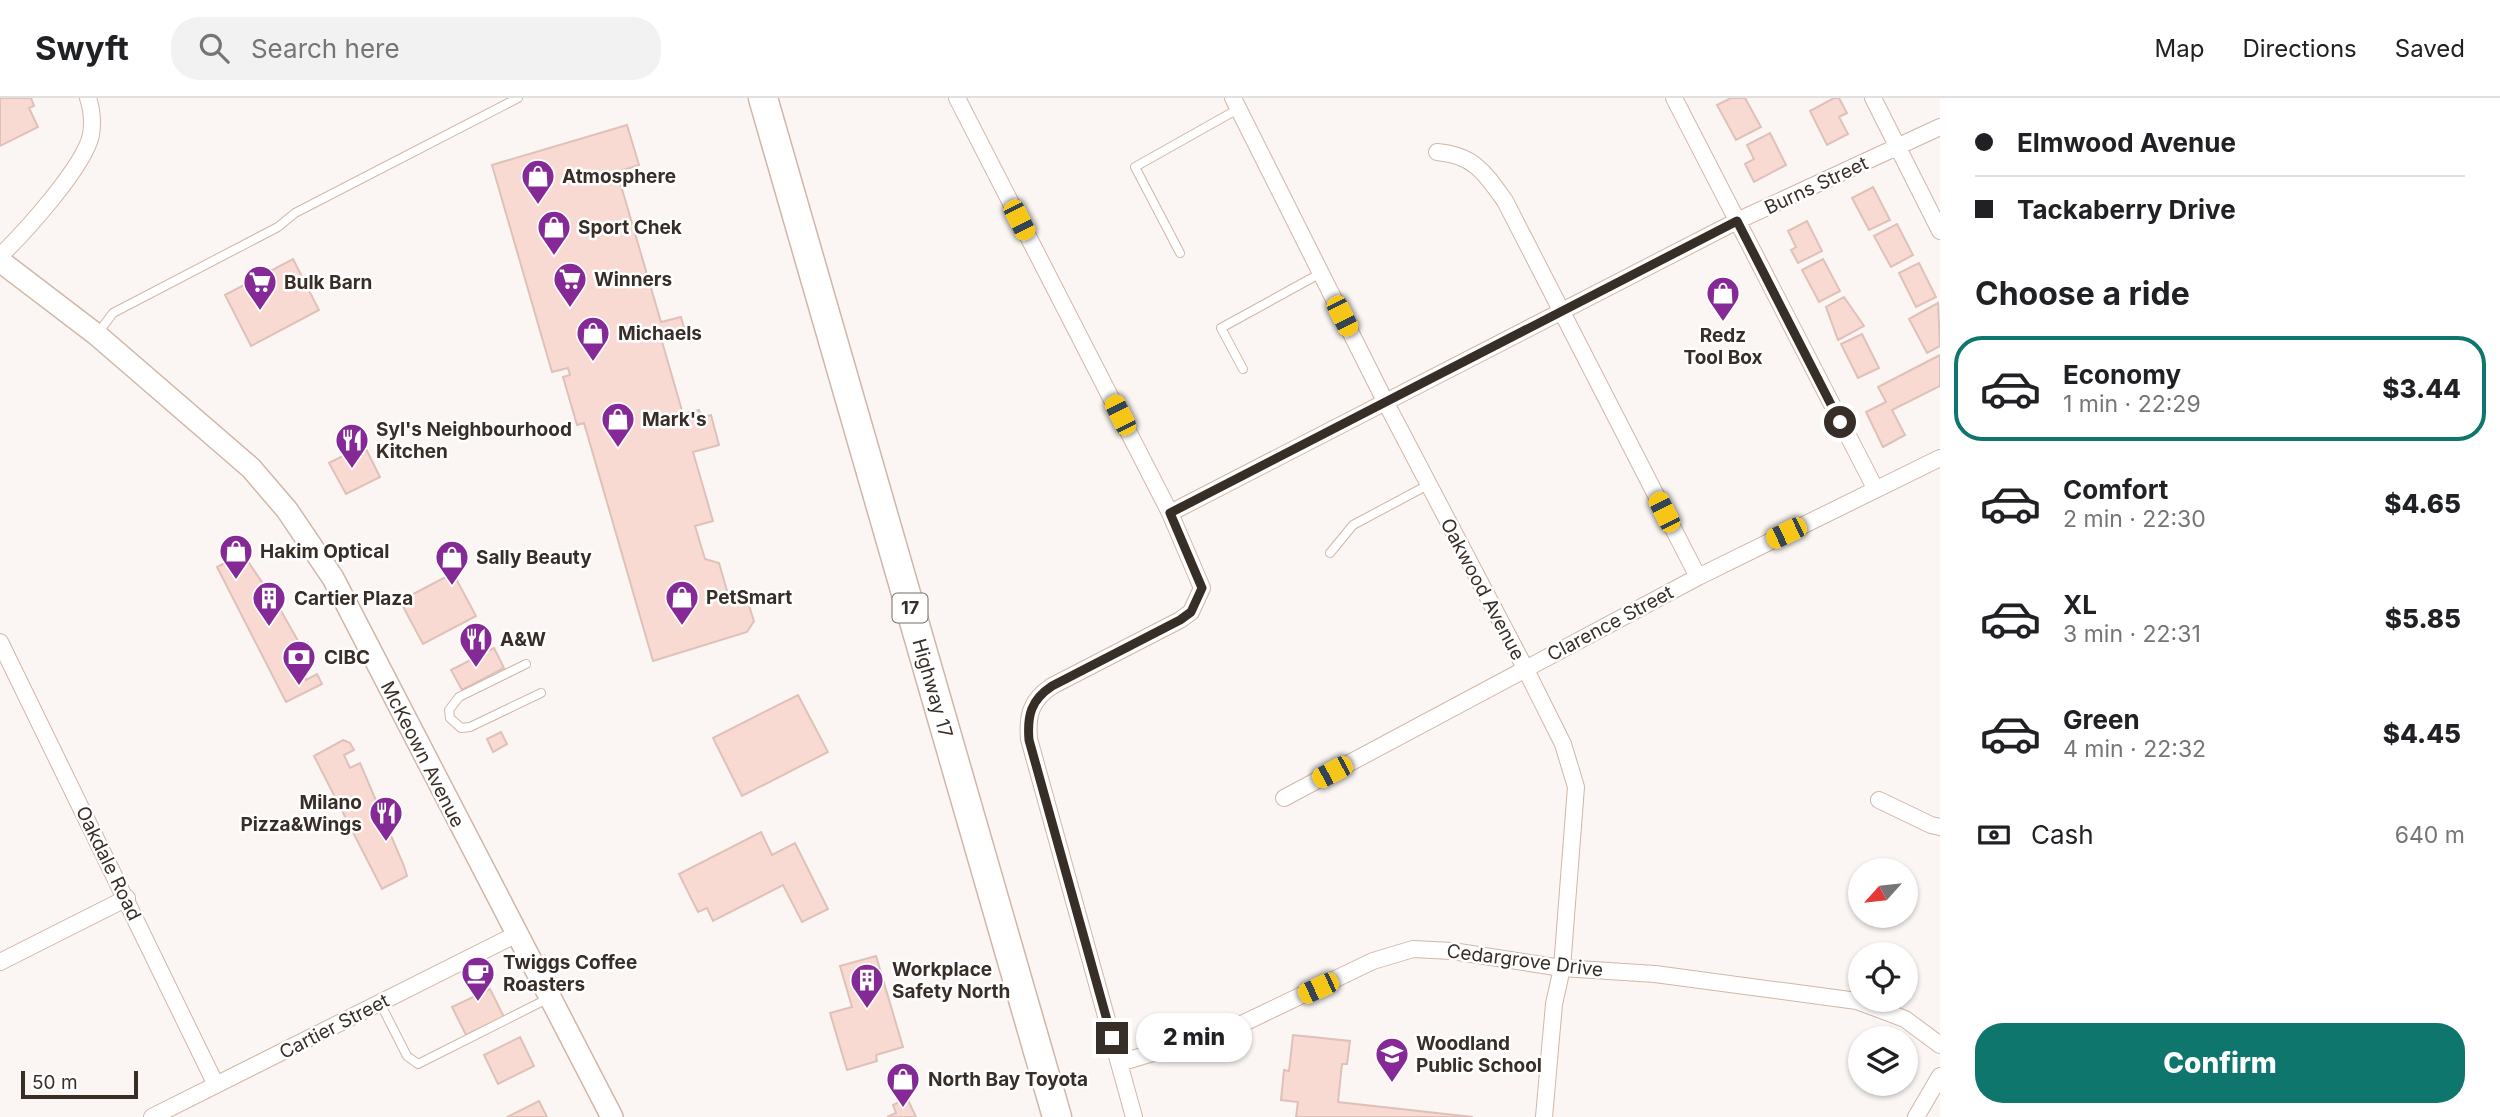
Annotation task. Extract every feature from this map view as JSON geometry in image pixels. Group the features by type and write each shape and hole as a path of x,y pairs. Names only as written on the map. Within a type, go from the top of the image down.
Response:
{"highway":[{"name":"Highway 17","path":"763,98 1057,1117"}],"street":[{"path":"0,259 73,170 90,137 92,111 88,98"},
{"path":"957,98 1170,513 1202,588 1191,612 1052,686 1041,694 1029,715 1029,740 1134,1117"},
{"path":"1674,98 1875,488"},
{"path":"1873,98 1940,230"},
{"name":"Oakwood Avenue","path":"1235,103 1385,401 1563,744 1576,787 1562,968 1554,1004 1544,1117"},
{"name":"Burns Street","path":"1170,513 1737,221 1940,127"},
{"path":"1437,152 1457,153 1479,168 1505,201 1698,577"},
{"name":"McKeown Avenue","path":"0,259 97,335 224,442 251,468 287,510 333,578 609,1116"},
{"name":"Clarence Street","path":"1284,798 1698,577 1940,458"},
{"name":"Oakdale Road","path":"0,642 216,1085"},
{"path":"1879,800 1940,827"},
{"path":"0,962 127,898"},
{"name":"Cartier Street","path":"152,1117 517,934"},
{"name":"Cedargrove Drive","path":"1119,1063 1227,1031 1394,952 1413,949 1452,951 1562,968 1655,974 1857,1000 1905,1019 1940,1045"},
{"path":"1916,1117 1940,1076"}],"lane":[{"path":"97,335 113,313 278,228 295,212 518,98"},
{"path":"1180,253 1135,167 1235,103"},
{"path":"1243,369 1221,328 1321,273"},
{"path":"1330,553 1353,525 1428,485"},
{"path":"526,664 459,697 449,710 450,718 461,728 470,727 541,692"},
{"path":"380,1003 407,1056 418,1064 550,998"}],"building":[{"path":"0,98 31,98 34,106 29,108 38,127 0,146"},
{"path":"1731,98 1745,98 1761,127 1736,140 1717,105"},
{"path":"1839,98 1847,113 1839,117 1848,134 1827,145 1810,111"},
{"path":"627,125 639,165 617,172 661,322 681,317 685,331 661,338 683,414 699,410 701,418 711,415 719,445 693,452 713,521 695,526 705,559 719,563 730,601 746,596 754,621 747,632 653,661 584,423 577,425 563,377 570,375 568,368 552,372 492,165"},
{"path":"1770,133 1786,165 1754,182 1745,164 1754,159 1747,145"},
{"path":"1873,187 1890,220 1869,230 1852,198"},
{"path":"1807,221 1822,251 1798,263 1791,250 1796,247 1788,231"},
{"path":"1897,224 1913,255 1891,267 1874,236"},
{"path":"293,259 319,310 251,346 225,295"},
{"path":"1823,259 1840,291 1819,302 1802,270"},
{"path":"1919,263 1936,297 1916,307 1899,273"},
{"path":"1844,297 1864,326 1838,340 1826,307"},
{"path":"1938,303 1940,346 1927,353 1909,319"},
{"path":"1862,334 1879,368 1858,378 1841,344"},
{"path":"1940,355 1940,386 1892,410 1905,435 1883,447 1866,412 1886,402 1878,387"},
{"path":"364,445 380,477 346,494 329,463"},
{"name":"Cartier Plaza","path":"243,554 280,609 310,662 300,667 306,680 317,674 322,684 286,702 217,567"},
{"path":"453,573 476,616 423,644 400,601"},
{"path":"494,648 504,668 462,690 451,670"},
{"path":"798,695 828,752 742,796 713,738"},
{"path":"501,732 507,744 493,752 487,739"},
{"path":"343,740 350,743 354,750 344,755 350,768 360,763 407,876 382,889 314,756"},
{"path":"761,832 772,855 795,843 828,909 802,922 783,885 713,921 707,908 698,912 679,874"},
{"name":"Workplace Safety North","path":"876,956 903,1047 876,1055 877,1061 847,1070 830,1013 852,1007 840,966"},
{"path":"490,989 504,1017 466,1035 452,1007"},
{"path":"1293,1035 1350,1041 1347,1064 1342,1064 1338,1102 1473,1117 1296,1117 1298,1102 1281,1100 1284,1070 1289,1071"},
{"path":"520,1037 534,1066 498,1084 484,1055"},
{"name":"North Bay Toyota","path":"907,1098 916,1117 887,1117 896,1113 893,1105"},
{"path":"539,1101 547,1117 507,1117"}],"place":[{"name":"Atmosphere","path":"538,206"},
{"name":"Sport Chek","path":"554,257"},
{"name":"Winners","path":"570,309"},
{"name":"Bulk Barn","path":"260,312"},
{"name":"Redz Tool Box","path":"1723,323"},
{"name":"Michaels","path":"593,363"},
{"name":"Mark's","path":"618,449"},
{"name":"Syl's Neighbourhood Kitchen","path":"352,470"},
{"name":"Hakim Optical","path":"236,581"},
{"name":"Sally Beauty","path":"452,587"},
{"name":"PetSmart","path":"682,627"},
{"name":"Cartier Plaza","path":"269,628"},
{"name":"A&W","path":"476,669"},
{"name":"CIBC","path":"299,687"},
{"name":"Milano Pizza&Wings","path":"386,843"},
{"name":"Twiggs Coffee Roasters","path":"478,1003"},
{"name":"Workplace Safety North","path":"867,1010"},
{"name":"Woodland Public School","path":"1392,1084"},
{"name":"North Bay Toyota","path":"903,1109"}],"route":[{"path":"1112,1038 1029,740 1029,715 1032,705 1052,686 1191,612 1202,588 1198,573 1170,513 1737,221 1840,422"}]}
